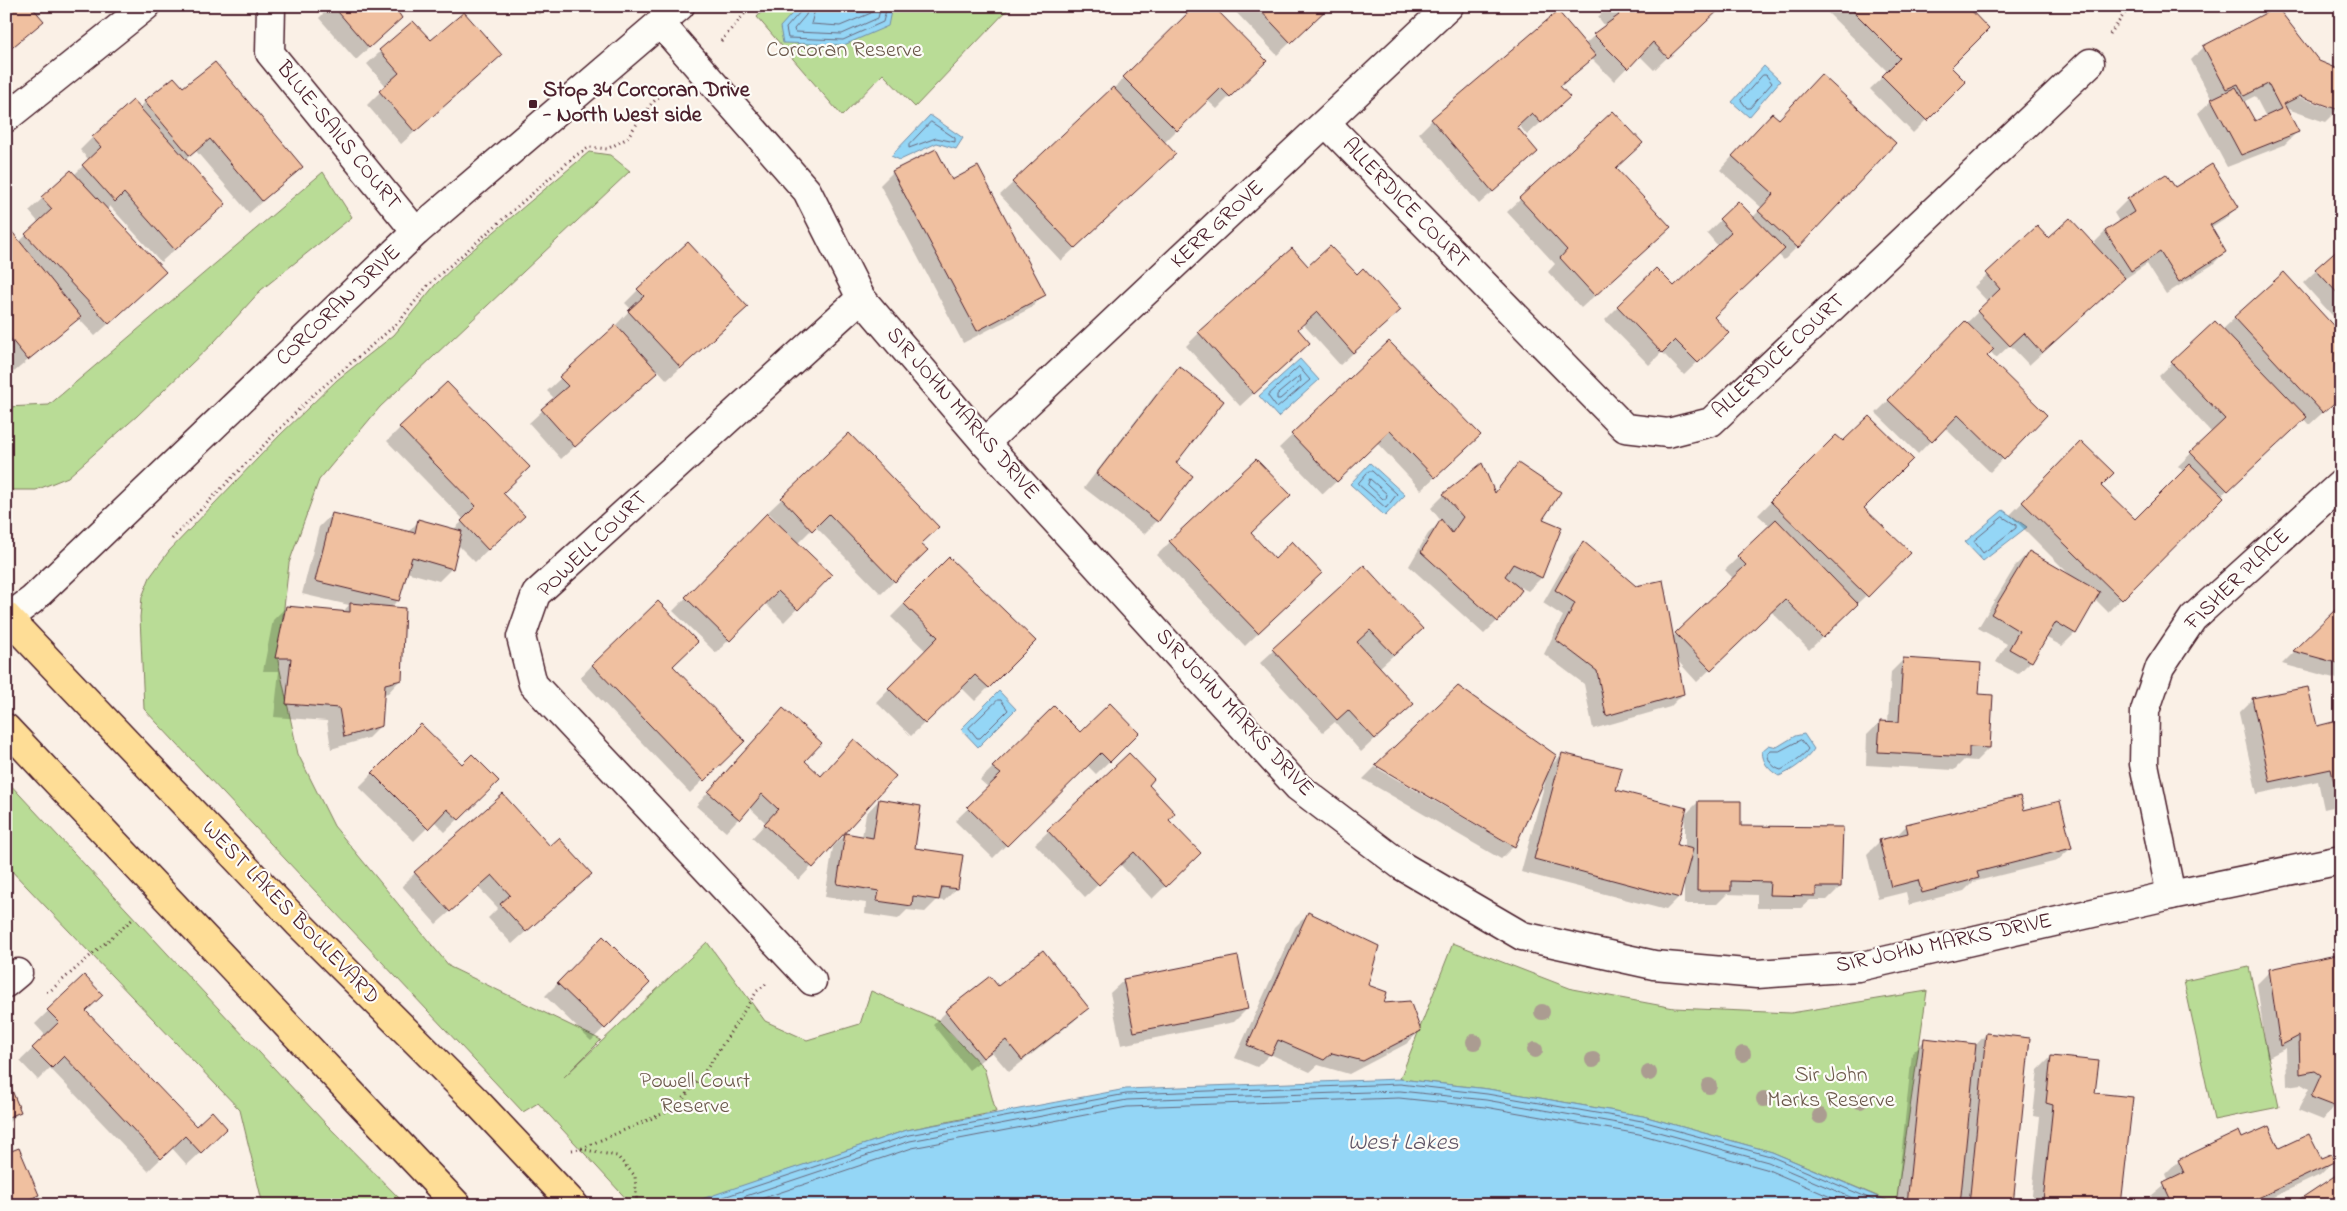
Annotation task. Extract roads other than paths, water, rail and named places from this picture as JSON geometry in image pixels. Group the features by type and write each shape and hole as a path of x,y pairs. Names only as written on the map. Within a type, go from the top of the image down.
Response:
{"main road":[{"name":"WEST LAKES BOULEVARD","path":"7,618 299,924 478,1102 574,1205"},
{"path":"6,728 451,1198"}],"street":[{"path":"6,118 146,6"},
{"name":"BLUE-SAILS COURT","path":"271,6 270,53 416,232"},
{"name":"KERR GROVE","path":"985,443 1449,6"},
{"name":"CORCORAN DRIVE","path":"7,618 39,593 416,232 670,15"},
{"name":"SIR JOHN MARKS DRIVE","path":"670,15 696,64 807,191 861,298 985,443 1298,786 1402,866 1522,936 1654,965 1757,974 1858,967 2171,894 2341,860"},
{"name":"ALLERDICE COURT","path":"1326,123 1625,428 1668,433 1711,422 2090,63"},
{"name":"POWELL COURT","path":"812,981 533,684 521,637 536,594 861,298"},
{"name":"FISHER PLACE","path":"2171,894 2144,764 2145,711 2160,667 2193,618 2341,484"}],"water":[{"path":"799,6 892,6 888,26 844,45 783,43 780,27"},
{"path":"1764,66 1780,81 1749,117 1732,102"},
{"path":"930,115 963,138 956,149 937,143 900,160 891,156"},
{"path":"1300,359 1319,380 1278,417 1259,396"},
{"path":"1370,463 1405,495 1385,516 1350,484"},
{"path":"2003,510 2027,527 1983,561 1965,542"},
{"path":"999,691 1016,709 978,747 961,729"},
{"path":"1804,734 1814,749 1803,761 1779,776 1769,769 1765,763 1762,751 1769,745 1777,747 1795,736"},
{"name":"West Lakes","path":"1400,1079 1488,1089 1643,1116 1772,1152 1897,1205 684,1205 907,1130 1126,1089"}],"place":[{"name":"Stop 34 Corcoran Drive - North West side","path":"533,104"}],"park label":[{"name":"Corcoran Reserve","path":"844,51"},
{"name":"Sir John Marks Reserve","path":"1831,1088"},
{"name":"Powell Court Reserve","path":"695,1094"}]}
